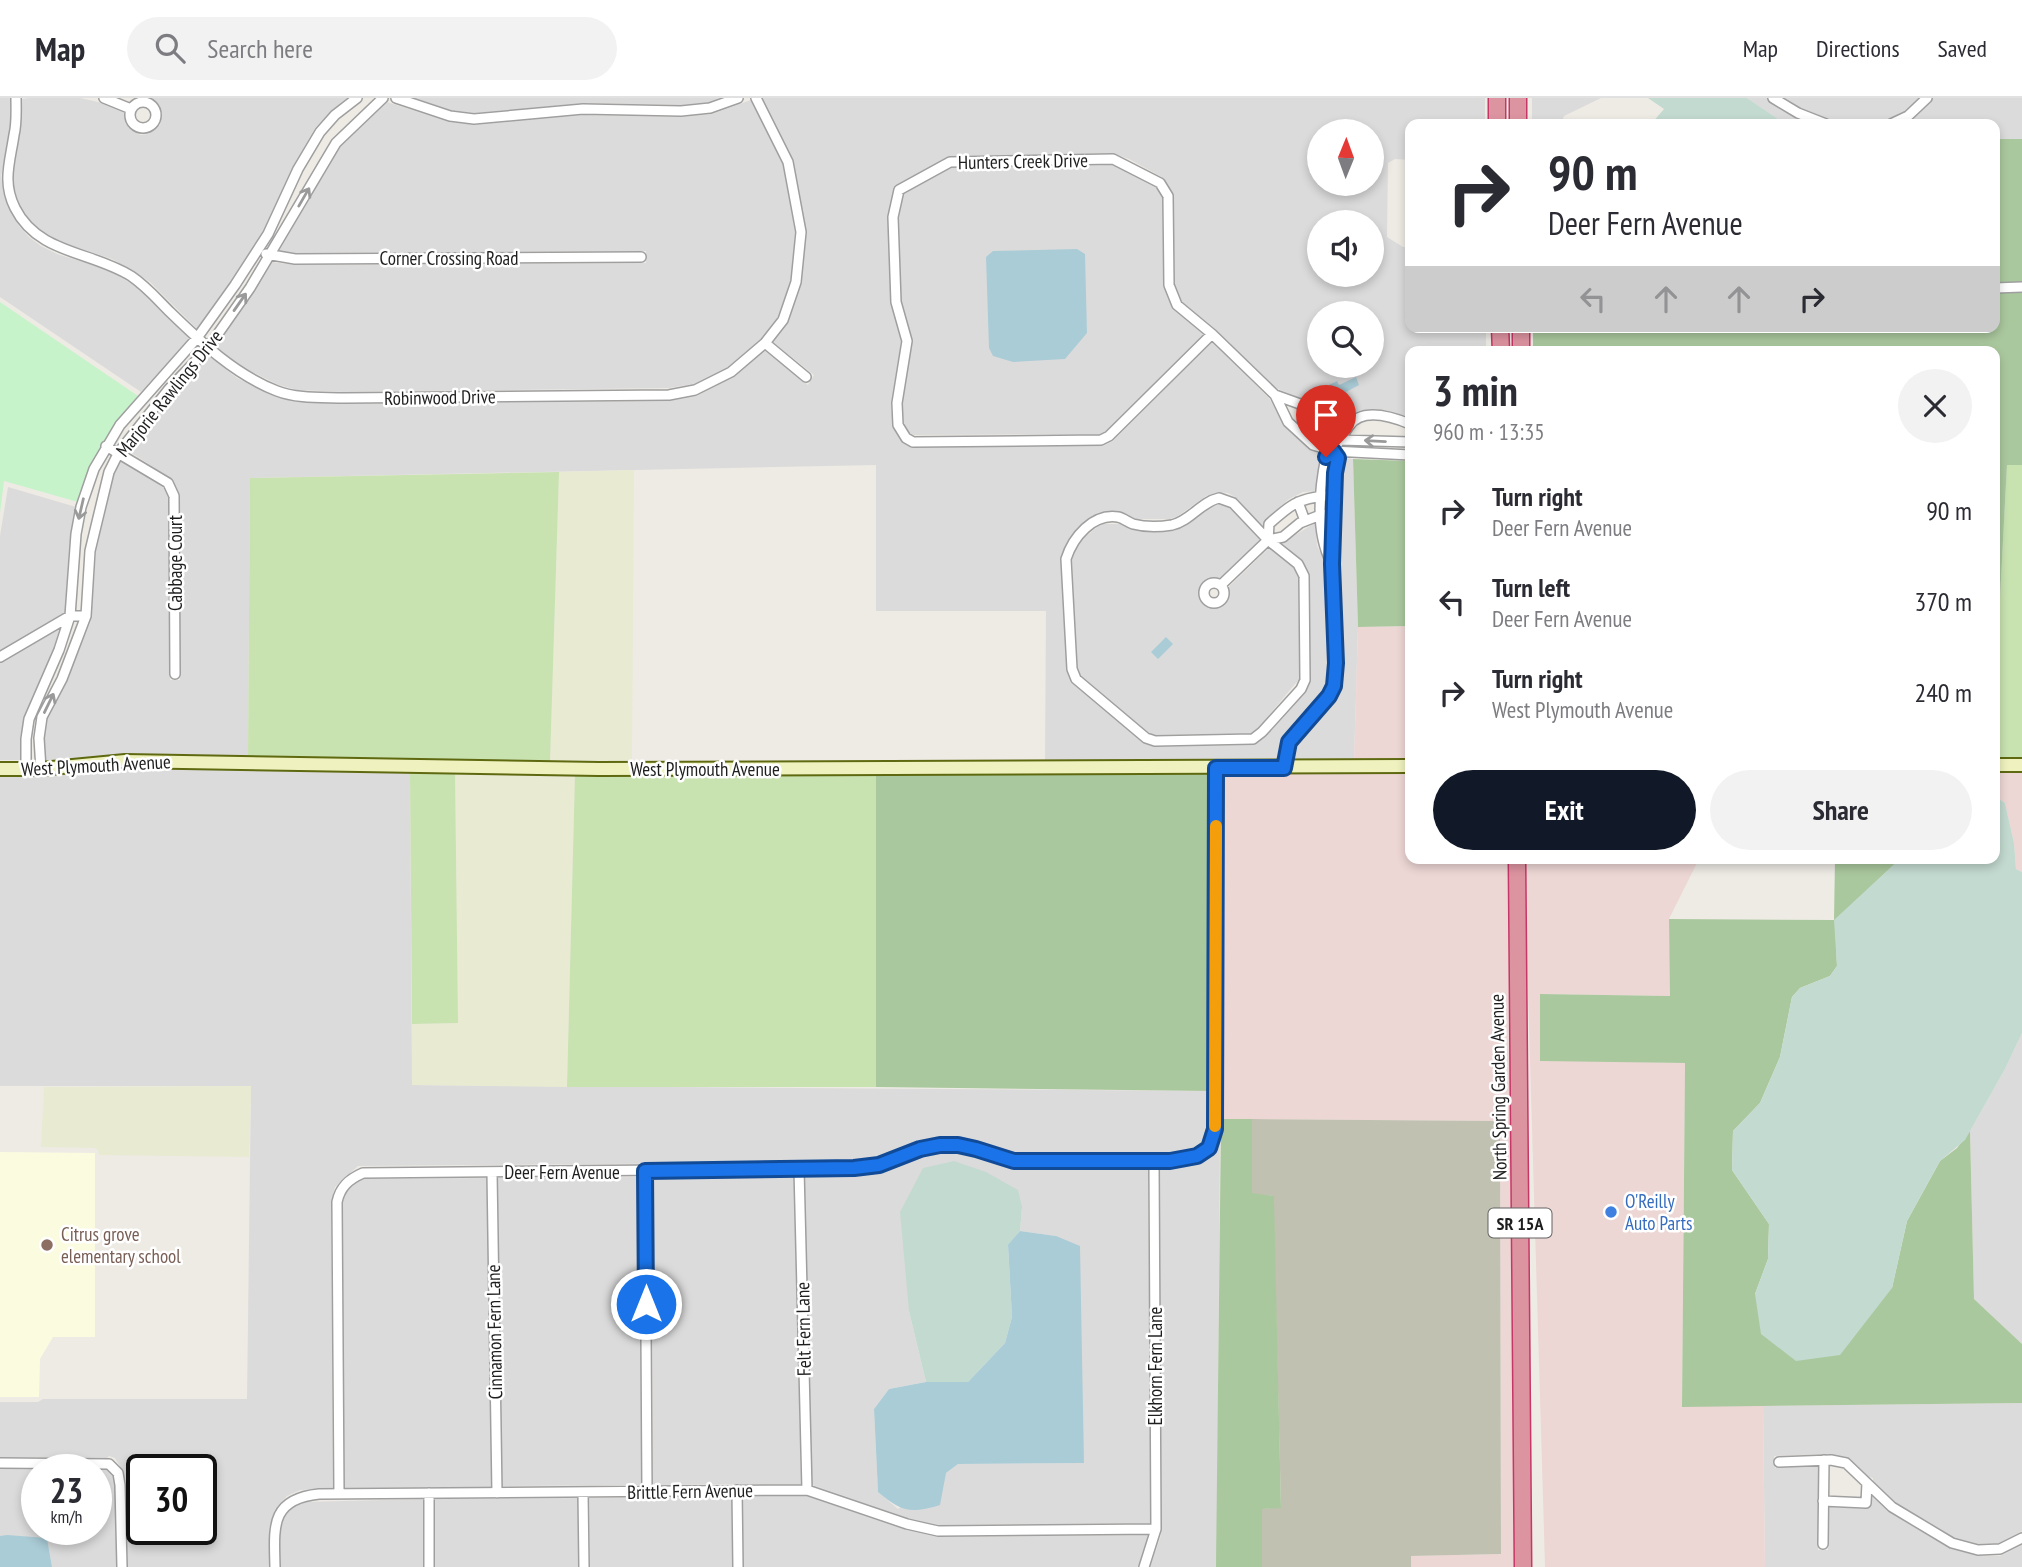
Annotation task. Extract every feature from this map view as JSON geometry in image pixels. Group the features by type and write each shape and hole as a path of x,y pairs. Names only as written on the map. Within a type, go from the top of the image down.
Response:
{"highway":[{"path":"1497,98 1497,119"},
{"path":"1518,98 1518,119"},
{"name":"North Spring Garden Avenue","path":"1517,864 1523,1567"}],"street":[{"name":"Robinwood Drive","path":"16,98 15,134 6,176 14,207 32,232 59,248 111,264 146,286 197,338 239,372 277,391 296,396 359,398 669,394 695,390 731,372 765,343 783,320 796,282 801,232 788,162 756,98"},
{"path":"104,98 131,109"},
{"name":"Marjorie Rawlings Drive","path":"26,769 29,719 59,650 70,616 74,546 81,507 89,481 106,446 120,425 197,338 257,251 298,169 320,132 335,115 357,98"},
{"name":"Marjorie Rawlings Drive","path":"41,769 39,738 42,717 62,678 86,615 90,551 109,472 119,452 169,389 208,348 269,256 336,143 383,98"},
{"path":"396,98 450,116 474,119 583,109 681,111 710,108 738,98"},
{"path":"1773,98 1813,119"},
{"path":"1903,119 1927,98"},
{"name":"Hunters Creek Drive","path":"1212,334 1109,436 1101,440 913,442 901,432 897,417 907,341 896,302 893,217 899,190 950,162 1113,159 1126,164 1160,183 1168,196 1169,285 1177,305 1212,334 1275,395 1288,422 1313,445 1333,451 1405,455"},
{"name":"Corner Crossing Road","path":"257,251 269,256 295,259 641,257"},
{"path":"2000,288 2022,287"},
{"path":"765,343 806,377"},
{"name":"Hunters Creek Drive","path":"1275,395 1300,404 1340,440"},
{"path":"1332,564 1322,545 1321,514 1326,457 1351,423 1359,417 1385,416 1405,422"},
{"path":"1305,437 1319,421"},
{"path":"1340,440 1405,443"},
{"name":"Cabbage Court","path":"106,446 168,483 174,496 175,674"},
{"path":"1284,768 1289,742 1329,696 1334,686 1336,663 1332,564 1338,458 1333,451"},
{"path":"1268,540 1269,524 1292,504 1305,498 1334,495"},
{"path":"1225,498 1268,540 1298,564 1304,576 1306,680 1301,689 1253,739 1155,741 1146,738 1076,679 1072,670 1066,559 1074,541 1091,523 1113,517 1136,525 1171,525 1180,522 1208,501 1225,498"},
{"path":"1298,502 1305,521"},
{"path":"1221,585 1268,540 1283,537 1305,521 1321,514 1334,513"},
{"path":"0,657 70,616 86,615"},
{"name":"West Plymouth Avenue","path":"0,769 41,769 125,761 599,769 1405,766"},
{"path":"2000,765 2022,765"},
{"name":"Deer Fern Avenue","path":"339,1494 337,1202 339,1191 363,1172 854,1168 879,1165 920,1149 949,1145 976,1149 1014,1161 1154,1162 1197,1156 1209,1148 1215,1129 1216,768"},
{"name":"Elkhorn Fern Lane","path":"1144,1567 1156,1529 1154,1162"},
{"name":"Felt Fern Lane","path":"799,1169 807,1490"},
{"path":"645,1171 647,1491"},
{"name":"Cinnamon Fern Lane","path":"492,1172 497,1493"},
{"path":"1823,1544 1824,1460"},
{"path":"1780,1462 1824,1460 1846,1463 1892,1507 1952,1543 1978,1550 2000,1549 2022,1538"},
{"path":"0,1463 109,1464 118,1474 120,1485 122,1567"},
{"path":"1823,1501 1866,1503 1867,1483"},
{"path":"737,1490 738,1567"},
{"name":"Brittle Fern Avenue","path":"275,1567 274,1527 278,1513 301,1496 339,1494 807,1490 907,1524 938,1531 1156,1529"},
{"path":"583,1492 584,1567"},
{"path":"429,1493 429,1567"}],"shaded area":[{"path":"0,98 10,98 10,133 1,176 4,195 19,226 41,246 57,254 109,270 143,291 189,338 141,392 0,297"},
{"path":"80,98 98,102 125,113 128,127 140,135 148,134 160,125 162,114 159,105 151,98 347,98 315,128 293,166 263,231 197,329 150,282 132,270 112,259 46,235 28,218 19,204 11,176 20,134 21,99"},
{"path":"413,98 720,98 681,105 583,103 475,113 451,110"},
{"path":"762,98 1485,98 1485,119 1405,119 1405,160 1395,159 1388,163 1387,237 1405,247 1405,333 1486,333 1486,346 1405,346 1405,416 1386,410 1358,411 1348,417 1339,431 1302,399 1276,388 1212,326 1181,301 1174,284 1173,193 1162,177 1129,159 1113,153 950,156 894,189 888,217 891,302 901,341 891,404 893,428 904,443 913,447 1103,446 1113,441 1212,342 1269,398 1285,427 1310,450 1321,454 1317,491 1303,492 1289,499 1266,519 1264,527 1235,497 1218,492 1206,496 1170,519 1137,519 1114,511 1097,513 1077,528 1061,557 1067,670 1073,684 1145,744 1156,747 1253,745 1266,736 1305,693 1310,683 1309,574 1301,559 1282,543 1315,523 1317,546 1327,565 1331,663 1329,684 1285,738 1280,762 1045,762 1046,611 876,611 876,465 250,478 248,757 125,754 46,760 44,738 47,719 67,681 91,621 96,552 114,474 121,460 164,488 169,498 170,680 180,680 180,496 170,478 127,450 173,393 209,356 237,378 276,397 345,404 670,401 697,396 733,377 765,351 808,385 814,375 773,342 788,322 801,284 806,230 793,159"},
{"path":"1532,98 1601,98 1563,119 1532,119"},
{"path":"1648,98 1747,98 1778,119 1655,119 1664,109"},
{"path":"1747,98 2022,98 2022,139 2000,139 2000,119 1778,119"},
{"path":"751,100 783,164 795,232 791,281 778,317 761,339 728,367 693,384 669,388 345,392 297,390 279,385 242,367 216,347 272,262 295,265 646,263 646,251 279,251 340,147 387,102 449,122 475,125 583,115 682,117 712,114"},
{"path":"1112,165 1156,188 1163,198 1164,287 1174,310 1204,335 1106,431 1100,434 914,435 909,433 903,424 902,404 912,342 901,301 898,218 903,194 951,168","holes":["993,251 1086,319 1087,334"]},
{"path":"1343,458 1353,459 1358,627 1354,761 1291,762 1294,745 1333,700 1339,687 1341,663 1338,562"},
{"path":"634,470 632,763 550,762 559,472"},
{"path":"8,487 76,507 69,546 65,612 0,651 0,536"},
{"path":"1220,504 1230,508 1260,540 1207,593 1214,601 1269,548 1294,568 1298,577 1300,678 1251,733 1148,733 1080,675 1077,668 1072,560 1074,552 1085,537 1101,524 1120,524 1144,532 1173,531"},
{"path":"1405,626 1405,760 1354,761 1358,627"},
{"path":"60,628 24,717 20,738 21,760 0,760 0,663"},
{"path":"125,767 410,772 412,1085 1210,1091 1208,1137 1205,1144 1195,1150 1170,1155 1014,1155 977,1142 940,1139 919,1143 878,1159 854,1162 358,1166 335,1187 331,1202 333,1488 300,1490 287,1496 275,1509 269,1528 269,1567 127,1567 127,1545 217,1545 217,1454 126,1454 126,1485 123,1472 112,1454 21,1454 21,1457 0,1457 0,1402 38,1402 43,1399 247,1399 251,1086 0,1086 0,775 37,776"},
{"path":"2000,771 2022,771 2022,872 2016,869 2014,843 2005,803 2000,800"},
{"path":"455,772 575,774 567,1087 412,1085 412,1024 458,1023"},
{"path":"1405,772 1405,864 1511,864 1518,1567 1411,1567 1411,1556 1501,1554 1500,1121 1221,1119 1221,774"},
{"path":"2000,800 2005,803 2014,843 2016,869 2022,872 2022,1033 1965,1140 1940,1161 1907,1221 1892,1288 1840,1355 1796,1361 1761,1334 1755,1294 1768,1259 1769,1224 1732,1170 1733,1131 1760,1103 1780,1057 1792,997 1800,988 1830,976 1837,966 1834,920 1895,864 2000,864"},
{"path":"1524,864 1696,864 1669,919 1671,996 1540,994 1540,1060 1685,1063 1682,1406 1763,1406 1765,1567 1545,1567"},
{"path":"2022,1033 2022,1344 1974,1299 1970,1131"},
{"path":"251,1086 249,1157 99,1155 95,1148 41,1147 44,1087"},
{"path":"1252,1119 1500,1121 1501,1554 1411,1556 1411,1567 1262,1567 1261,1509 1281,1507 1273,1196 1252,1194"},
{"path":"1220,1135 1216,1567 1150,1567 1161,1535 1159,1168 1200,1161 1213,1151"},
{"path":"940,1151 975,1154 1013,1167 1148,1168 1151,1523 939,1525 908,1518 812,1485 804,1175 880,1171","holes":["1022,1207 1020,1231 1056,1236 1084,1463 958,1464 898,1509 878,1492 874,1409 889,1389 926,1382 909,1311"]},
{"name":"Citrus grove elementary school","path":"0,1152 95,1153 95,1337 53,1337 40,1359 39,1397 0,1397"},
{"path":"954,1161 986,1172 1018,1190 1022,1207 1020,1231 1008,1246 1012,1317 1005,1343 968,1382 926,1382 909,1311 900,1212 923,1168"},
{"path":"794,1175 801,1484 653,1485 651,1177"},
{"path":"640,1177 642,1485 502,1486 497,1178"},
{"path":"487,1178 492,1487 344,1488 344,1194 356,1182 364,1179"},
{"path":"2022,1403 2022,1531 1999,1543 1979,1544 1953,1537 1895,1502 1873,1478 1847,1457 1831,1454 1774,1456 1775,1468 1818,1466 1818,1550 1828,1550 1829,1507 1866,1509 1872,1496 1889,1512 1949,1548 1978,1556 2000,1556 2022,1545 2022,1567 1765,1567 1763,1406"},
{"path":"0,1469 21,1469 21,1537 0,1536"},
{"path":"112,1475 115,1486 117,1567 52,1567 48,1545 112,1545"},
{"path":"732,1496 733,1567 590,1567 589,1498"},
{"path":"743,1496 806,1496 906,1530 937,1537 1148,1535 1138,1567 743,1567"},
{"path":"578,1498 579,1567 435,1567 434,1499"},
{"path":"424,1499 424,1567 280,1567 280,1528 283,1517 302,1502"}],"green space":[{"path":"2000,139 2022,139 2022,465 2007,465 2000,598 2000,346 1533,346 1533,333 2000,333"},
{"path":"0,302 138,396 104,446 78,502 4,481 0,513"},
{"path":"1353,459 1405,461 1405,626 1358,627"},
{"path":"2007,464 2022,465 2022,759 2000,759 2000,598"},
{"path":"559,472 550,762 248,757 250,478"},
{"path":"410,772 455,772 458,1023 412,1024"},
{"path":"575,774 876,774 876,1087 567,1087"},
{"path":"876,774 1211,774 1210,1091 876,1087"},
{"path":"1835,864 1895,864 1835,920 1837,966 1830,976 1800,988 1792,997 1780,1057 1760,1103 1733,1131 1732,1170 1769,1224 1768,1259 1755,1294 1892,1288 1907,1221 1940,1161 1957,1148 1970,1131 1974,1299 2022,1344 2022,1403 1682,1407 1685,1063 1540,1061 1540,994 1670,996 1669,919 1834,920"},
{"path":"1221,1119 1252,1119 1252,1193 1274,1196 1281,1508 1262,1509 1262,1567 1216,1567"}],"water":[{"path":"1077,249 1085,254 1087,333 1065,359 1013,362 993,356 989,348 986,257 993,251"},
{"path":"1356,378 1359,385 1339,399 1337,393 1332,395 1327,386 1337,381 1339,385"},
{"path":"1166,637 1173,644 1158,659 1151,652"},
{"path":"1020,1231 1056,1236 1080,1246 1084,1463 958,1464 946,1473 940,1505 921,1510 900,1507 878,1492 874,1409 889,1389 926,1382 968,1382 1005,1343 1012,1317 1008,1245"},
{"path":"0,1536 21,1536 21,1545 48,1545 52,1567 0,1567"}],"slow traffic":[{"path":"1215,1126 1216,826"}],"place":[{"name":"O'Reilly Auto Parts","path":"1611,1212"},
{"name":"Citrus grove elementary school","path":"47,1245"}],"route":[{"path":"646,1304 645,1171 854,1168 879,1165 920,1149 940,1145 958,1145 1014,1161 1170,1161 1197,1156 1209,1148 1215,1129 1216,768 1284,768 1289,742 1329,696 1334,686 1336,663 1332,564 1335,473 1338,458 1333,451 1326,457"}]}
